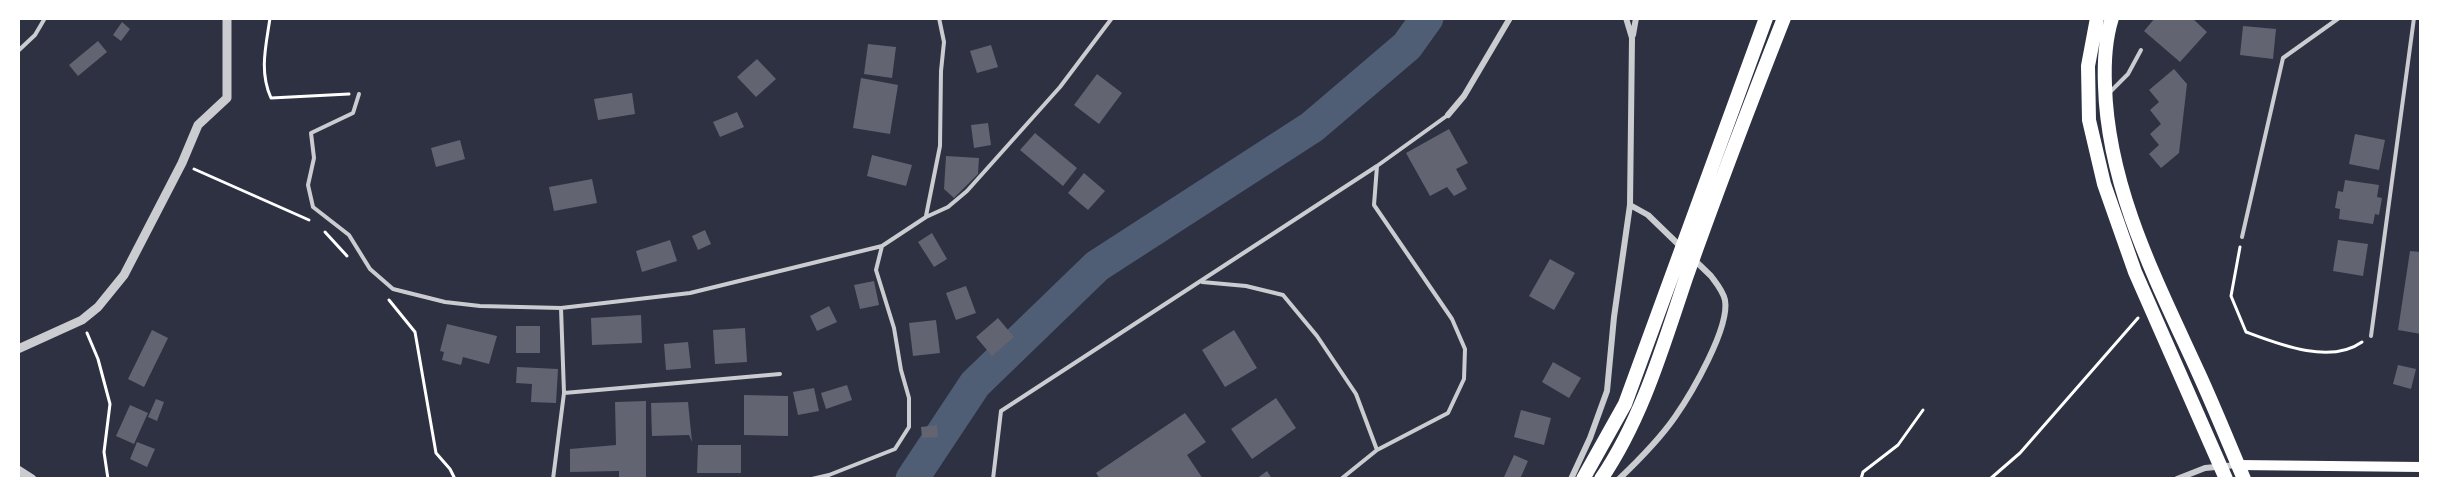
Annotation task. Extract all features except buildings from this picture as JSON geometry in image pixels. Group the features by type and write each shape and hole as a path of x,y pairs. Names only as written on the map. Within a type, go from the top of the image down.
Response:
{"highway":[{"path":"1583,479 1625,404 1766,18"},
{"path":"1601,479 1622,443 1664,347 1709,216 1784,18"},
{"path":"2097,18 2088,66 2089,120 2104,184 2150,306 2226,479"},
{"path":"2112,18 2104,58 2106,120 2121,185 2133,225 2244,479"}],"main road":[{"path":"2238,465 2421,468"}],"street":[{"path":"18,350 82,320 98,307 124,275 182,163 198,125 227,99 227,18"},
{"path":"1448,115 1464,96 1510,18"},
{"path":"1626,18 1632,38"},
{"path":"1571,479 1590,438 1607,391 1614,317 1630,205 1632,38 1636,18"},
{"path":"1619,479 1639,460 1675,417 1713,351 1725,316 1725,301 1720,288 1711,276 1648,215 1630,205"},
{"path":"2177,479 2205,468 2238,465"},
{"path":"18,470 32,479"}],"lane":[{"path":"18,51 34,35 45,18"},
{"path":"926,217 940,146 941,71 944,42 939,18"},
{"path":"359,94 353,113 311,134 314,158 308,185 313,207 349,236 370,269 393,289 446,302 480,306 561,308 690,293 882,246 926,217 948,207 967,191 1060,87 1112,18"},
{"path":"2242,237 2283,58 2339,18"},
{"path":"2371,336 2414,18"},
{"path":"2105,96 2128,74 2141,50"},
{"path":"993,479 1001,411 1377,166 1448,115"},
{"path":"1341,479 1377,450 1448,413 1464,379 1466,349 1452,319 1374,205 1377,166"},
{"path":"812,479 829,475 896,449 909,426 909,398 901,370 894,328 876,270 882,246"},
{"path":"1201,282 1246,286 1283,295 1317,336 1356,394 1377,450"},
{"path":"553,479 564,393 561,308"},
{"path":"564,393 780,375"}],"path":[{"path":"270,18 263,76 271,98 359,94"},
{"path":"182,163 310,220"},
{"path":"320,225 348,257"},
{"path":"2242,237 2231,296 2246,332 2288,348 2329,352 2355,347 2371,336"},
{"path":"388,299 415,333 436,453 450,469 455,479"},
{"path":"1990,479 2020,453 2150,306"},
{"path":"82,320 98,359 110,404 105,453 108,479"},
{"path":"1861,479 1863,472 1898,445 1923,410"}],"waterway":[{"path":"912,479 975,384 1097,266 1312,127 1407,46 1427,18"}]}
